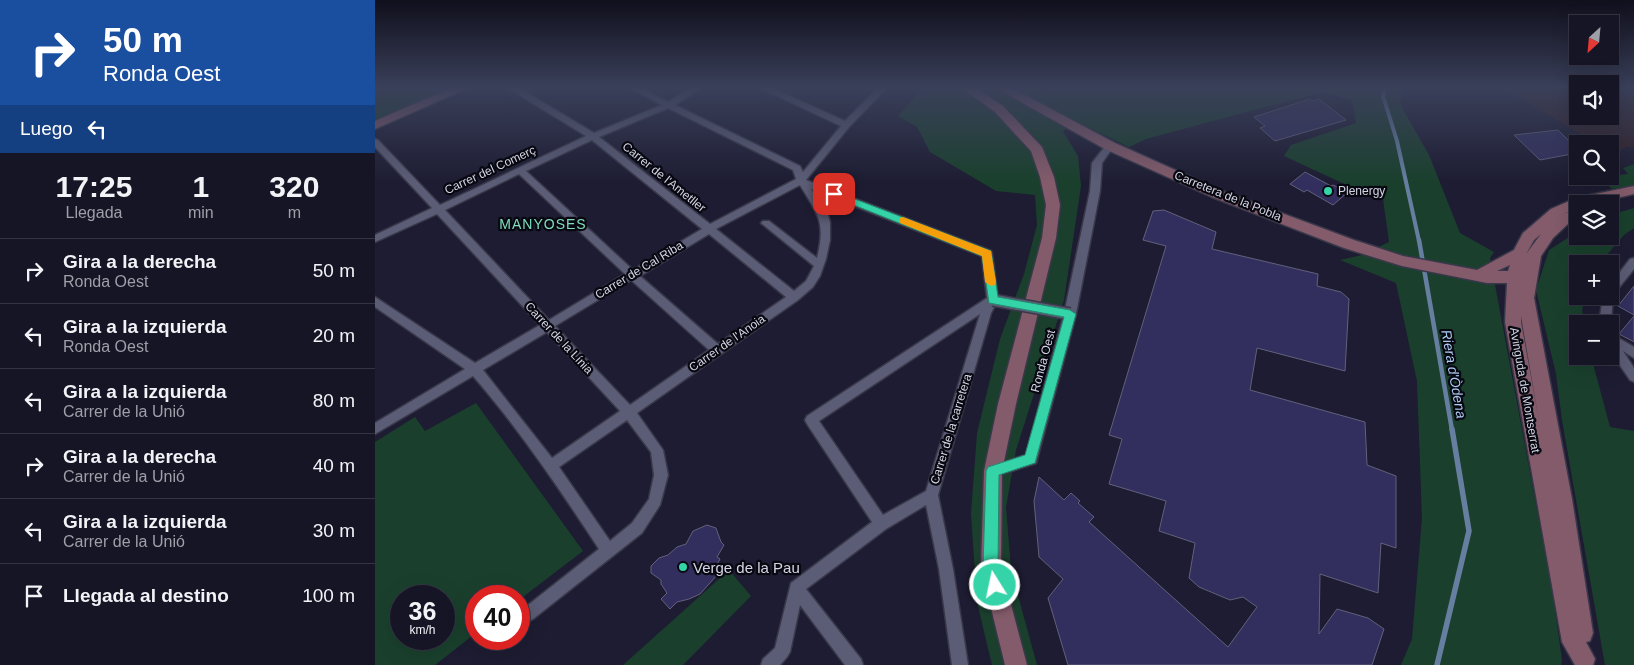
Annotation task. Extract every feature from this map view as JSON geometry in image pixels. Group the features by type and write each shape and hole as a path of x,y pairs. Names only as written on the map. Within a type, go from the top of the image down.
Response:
{"street":[{"path":"375,125 389,119"},
{"name":"Carrer de l'Ametller","path":"564,119 593,136 794,297"},
{"name":"Carrer del Comerç","path":"375,239 593,136 634,119"},
{"name":"Carrer de l'Anoia","path":"551,466 794,297 811,282 819,265 826,240 824,216 800,181 797,168 697,119"},
{"path":"833,119 846,125"},
{"name":"Carrer de Cal Riba","path":"375,429 631,274 709,229 800,181 852,119"},
{"path":"1009,119 1037,150 1047,177 1053,205 1049,238 1007,404 993,471 991,567 1016,665"},
{"name":"Carretera de la Pobla","path":"1060,119 1111,146 1217,194 1349,244 1402,261 1466,273 1515,277"},
{"name":"Carrer de la Línia","path":"375,142 629,412 657,450 661,475 655,501 637,528 530,612"},
{"name":"Ronda Oest","path":"993,471 1031,459 1070,314 1095,191 1097,163 1111,146"},
{"path":"520,170 631,274 717,350"},
{"path":"800,181 987,254 993,300"},
{"name":"Avinguda de Montserrat","path":"1520,302 1528,237 1556,212 1581,200 1634,190"},
{"path":"1619,201 1634,198"},
{"name":"Avinguda de Montserrat","path":"1527,254 1569,217"},
{"path":"766,223 819,265"},
{"path":"1520,302 1499,288 1485,275 1527,254"},
{"path":"1515,277 1527,254"},
{"path":"1619,281 1634,262"},
{"name":"Avinguda de Montserrat","path":"1515,277 1562,500 1584,647 1584,662"},
{"path":"881,524 811,420 993,300 1070,314"},
{"name":"Carrer de la carretera","path":"960,665 946,569 931,495 986,313 993,300"},
{"path":"375,301 474,370 551,466 609,551"},
{"path":"1619,343 1634,352"},
{"path":"1619,355 1634,377"},
{"path":"769,665 781,652 796,588 881,524 931,495"},
{"path":"796,588 855,665"}],"shaded area":[{"path":"1555,119 1569,119 1569,125 1619,125 1619,119 1634,119 1634,149 1627,146 1619,151 1619,135 1583,135"}],"green space":[{"path":"903,119 1221,119 1146,139 1129,147 1075,121 1063,131 1078,156 1081,186 1064,300 1016,450 1006,507 1011,570 1037,665 992,665 977,602 971,514 977,433 1000,339 1024,274 1037,225 1035,195 996,191 930,152 917,127"},
{"path":"1355,119 1409,119 1429,155 1460,233 1494,252 1490,258 1553,596 1562,660 1561,665 1401,665 1412,639 1422,518 1417,381 1396,283 1340,260 1362,255 1389,242 1383,199 1370,196 1284,156 1291,145 1356,123"},
{"path":"1634,164 1634,186 1612,189 1608,185 1619,185 1619,175 1628,174 1623,168"},
{"path":"1634,208 1634,228 1619,241 1619,212"},
{"path":"1569,237 1569,245 1615,245 1607,255 1569,255 1569,305 1583,305 1583,315 1569,315 1569,365 1593,365 1610,427 1634,431 1634,665 1605,665 1562,420 1556,374 1536,290 1549,250"},
{"path":"476,403 583,551 530,592 530,585 465,585 465,642 455,649 455,585 390,585 390,650 454,650 435,665 375,665 375,442 415,417 425,431"},
{"path":"729,570 751,596 683,665 623,665"}],"building":[{"path":"1256,119 1346,120 1275,141 1260,128 1265,126"},
{"path":"1558,130 1569,141 1569,155 1540,160 1514,135"},
{"name":"Plenergy","path":"1305,172 1331,186 1333,185 1348,192 1333,205 1307,190 1304,192 1290,184"},
{"path":"1164,210 1216,232 1212,249 1318,274 1317,286 1341,292 1349,299 1345,371 1257,348 1250,390 1365,422 1367,465 1396,476 1396,548 1381,543 1378,593 1320,574 1319,634 1337,609 1368,618 1384,629 1372,665 1068,665 1048,598 1063,579 1039,557 1034,501 1039,477 1064,500 1071,493 1080,501 1078,503 1094,517 1089,522 1228,647 1257,607 1243,597 1230,600 1199,587 1189,578 1195,543 1159,531 1166,501 1109,484 1122,439 1109,435 1166,246 1143,240 1153,211"},
{"path":"1634,286 1634,315 1618,306"},
{"path":"1634,316 1634,342 1619,334"},
{"name":"Verge de la Pau","path":"707,525 716,528 724,545 717,557 720,559 713,572 718,574 700,594 677,602 670,609 661,599 667,593 661,584 661,580 651,573 651,566 659,558 686,544 693,531"}],"waterway":[{"name":"Riera d'Òdena","path":"1390,119 1397,141 1419,241"},
{"name":"Riera d'Òdena","path":"1419,240 1452,430"},
{"name":"Riera d'Òdena","path":"1437,665 1469,531 1452,429"}],"slow traffic":[{"path":"903,221 987,254 991,282"}],"place":[{"name":"Plenergy","path":"1328,191"},
{"name":"Verge de la Pau","path":"683,567"}],"district":[{"name":"MANYOSES","path":"543,224"}],"route":[{"path":"834,194 987,254 993,300 1070,314 1031,459 993,471 991,567 995,585"}]}
